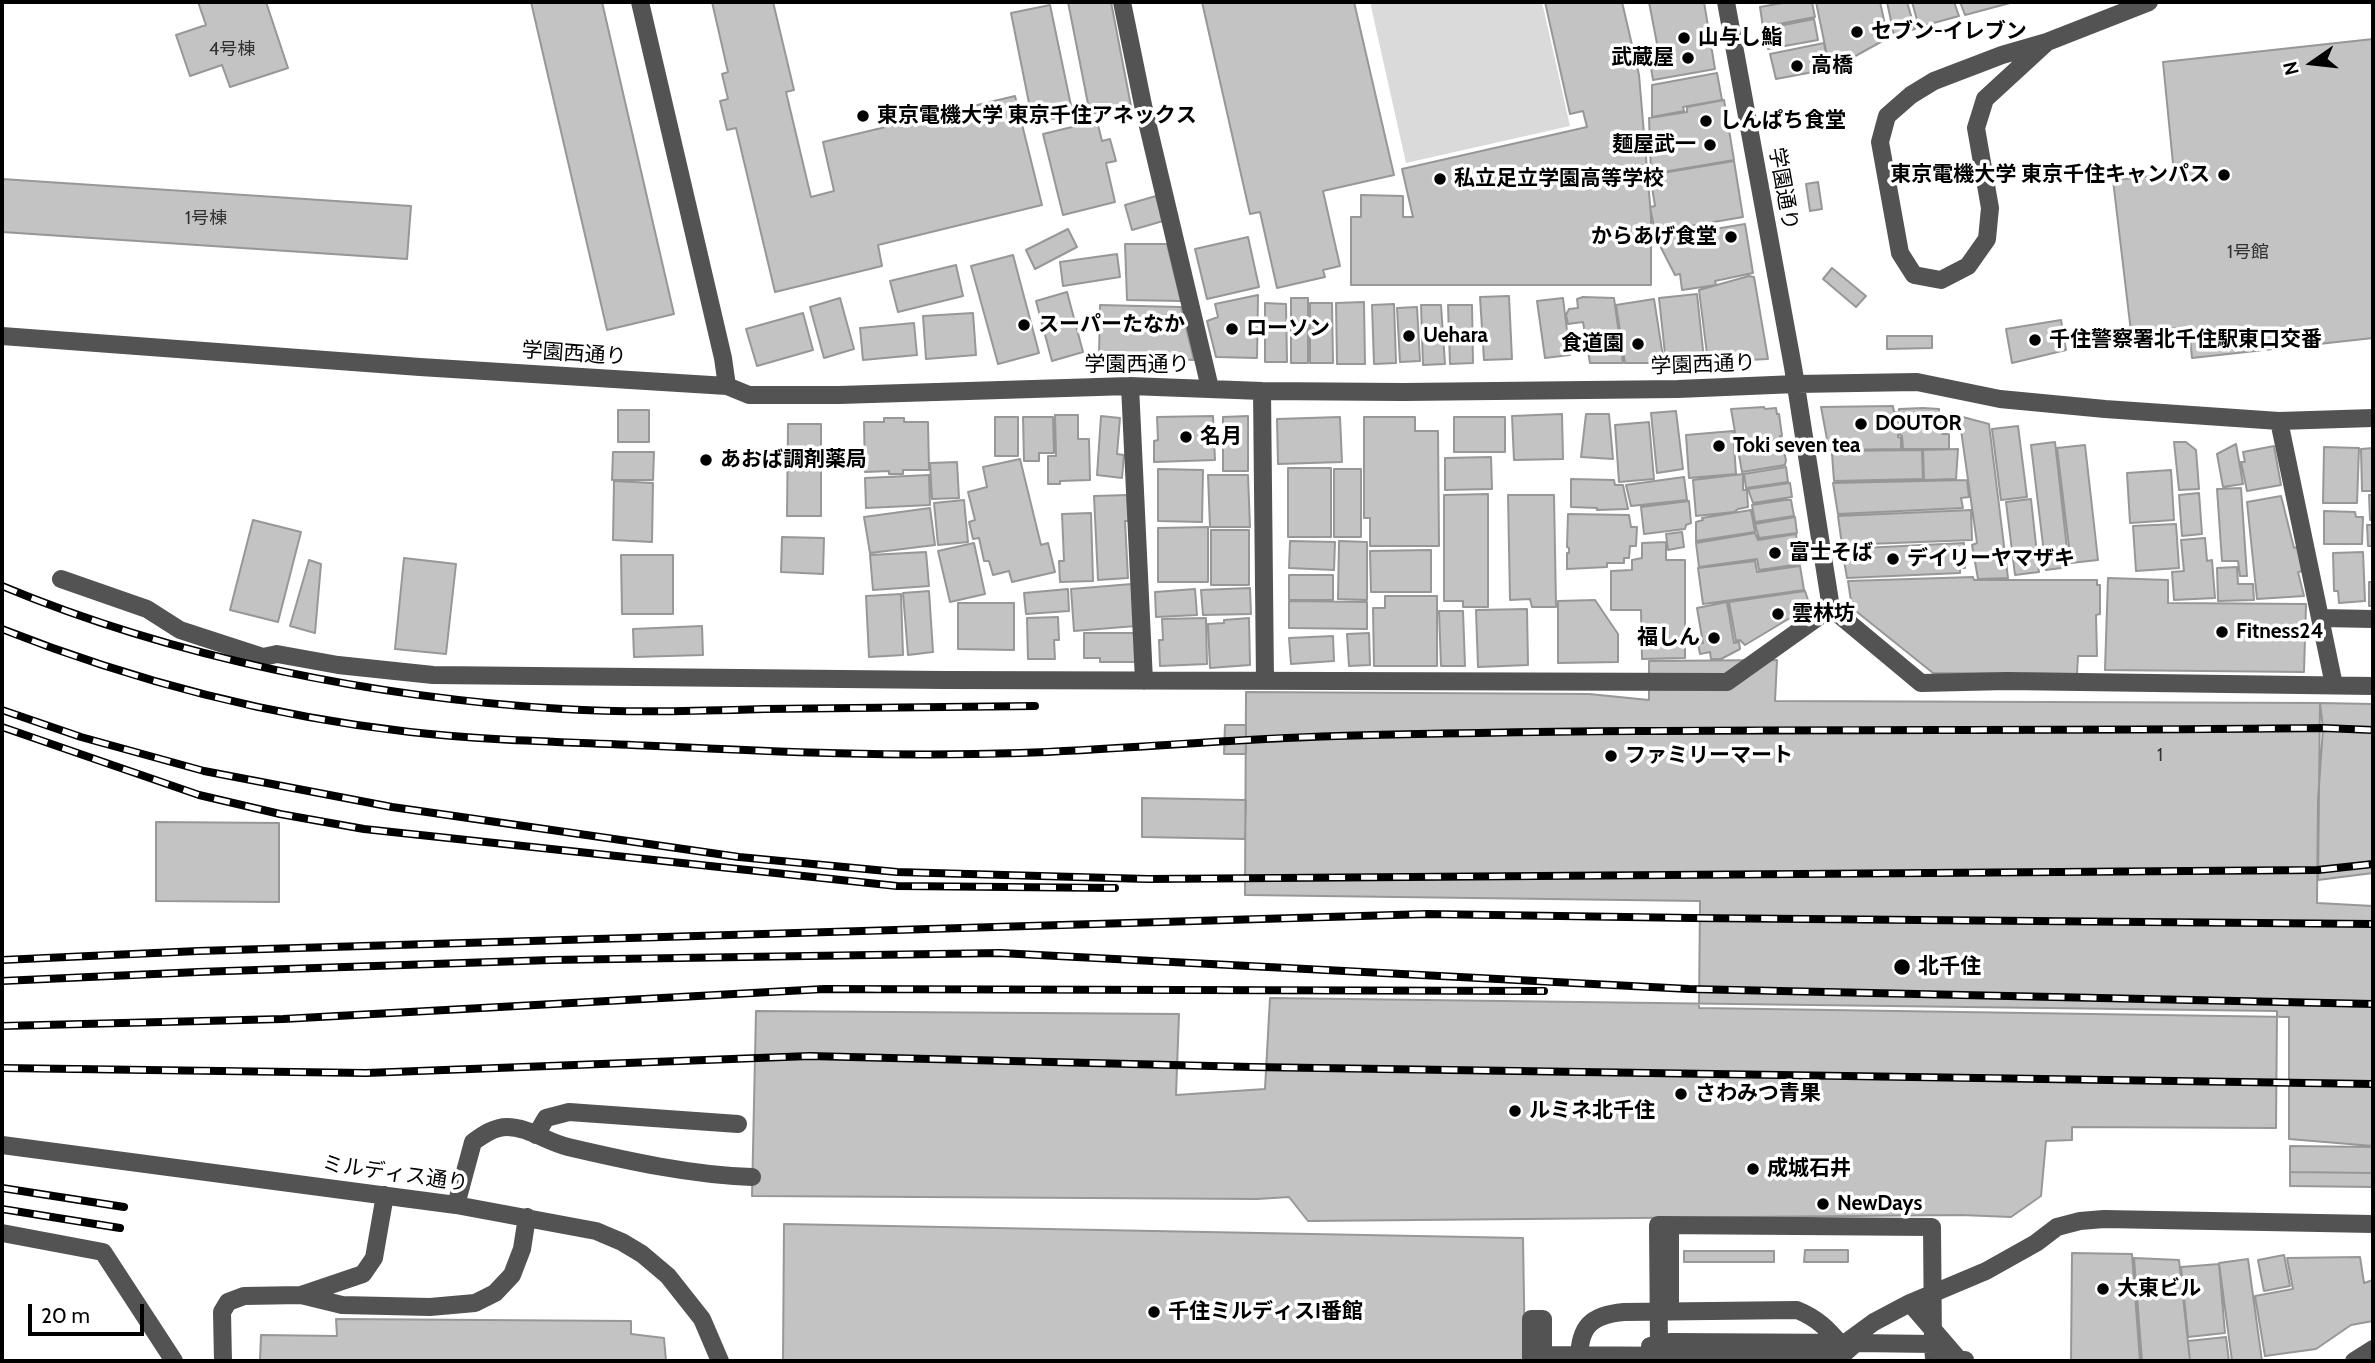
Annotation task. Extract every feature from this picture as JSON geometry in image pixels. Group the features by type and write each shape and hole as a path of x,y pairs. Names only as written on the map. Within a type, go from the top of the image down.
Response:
{"street":[{"path":"640,2 723,358 727,386"},
{"path":"1122,2 1143,105 1210,388"},
{"name":"学園通り","path":"1726,2 1796,384 1831,608"},
{"path":"2047,42 1985,99 1976,128 1990,208 1987,239 1968,266 1941,280 1914,275 1900,253 1880,142 1887,116 1911,95 1934,81 2002,55 2047,42 2149,2"},
{"name":"学園西通り","path":"2,336 727,386 749,395 839,395 1130,386 1262,391 1678,389 1917,382 2000,399 2279,421 2373,418"},
{"path":"1130,386 1144,681"},
{"path":"1262,391 1265,681"},
{"path":"2279,421 2334,685"},
{"path":"61,579 147,609 180,630 263,657 277,654 338,665 433,675 1144,681 1727,682 1831,608 1921,683 2373,686"},
{"path":"2322,618 2373,619"},
{"path":"536,1135 546,1118 569,1112 738,1124"},
{"path":"456,1205 473,1142 488,1132 505,1127 611,1157 723,1176 752,1177"},
{"name":"ミルディス通り","path":"2,1145 456,1205 596,1231 642,1254 668,1276 702,1319 720,1361"},
{"path":"301,1295 363,1275 374,1258 384,1195"},
{"path":"223,1361 222,1312 229,1301 244,1296 301,1295 342,1305 430,1307 475,1303 495,1293 512,1275 522,1249 527,1217"},
{"path":"1546,1355 1840,1357 1843,1350 1874,1322 1910,1303 1986,1271 2036,1243 2057,1227 2080,1221 2104,1219 2373,1224"},
{"path":"1668,1355 1658,1225 1932,1227 1934,1359 1964,1361"},
{"path":"2,1233 103,1252 174,1361"},
{"path":"1910,1303 1964,1361"},
{"path":"1579,1361 1580,1340 1587,1325 1605,1314 1688,1310 1797,1310 1811,1315 1825,1325 1843,1350"},
{"path":"1668,1355 1688,1310"},
{"path":"1739,1361 1740,1310"},
{"path":"1843,1350 1933,1344"},
{"path":"2354,1361 2373,1349"}],"shaded area":[{"path":"1370,2 1542,2 1570,126 1406,163"}],"building":[{"path":"198,2 266,2 288,68 230,87 222,65 190,76 176,35 206,25"},
{"path":"531,2 602,2 674,314 607,330"},
{"path":"712,2 773,2 794,90 786,92 811,197 834,191 823,142 1015,96 1042,205 878,245 882,266 775,292 736,128 727,130 720,101 728,99 722,74 728,72"},
{"path":"1068,2 1111,2 1131,106 1090,114"},
{"path":"1202,2 1354,2 1394,175 1323,191 1340,266 1323,270 1325,277 1277,288 1260,212 1250,214"},
{"path":"1545,2 1622,2 1639,75 1651,216 1651,285 1351,285 1351,217 1361,217 1361,195 1403,196 1403,217 1413,217 1402,169 1587,127 1583,111 1570,114"},
{"path":"1649,2 1704,2 1715,69 1653,80 1648,50 1658,49"},
{"path":"1788,2 1812,2 1815,17 1763,27 1760,7"},
{"path":"1816,2 1880,2 1888,38 1830,70"},
{"path":"1887,2 1907,2 1915,29 1894,35"},
{"path":"1912,2 1954,2 1959,16 1919,27"},
{"path":"1960,2 2010,2 2010,3 1965,15"},
{"path":"1050,5 1073,115 1033,123 1011,13"},
{"path":"1814,19 1818,40 1768,49 1764,29"},
{"name":"東京電機大学 東京千住キャンパス","path":"2373,39 2373,338 2192,358 2189,327 2131,332 2113,180 2174,174 2163,62"},
{"path":"1824,43 1829,69 1776,79 1770,54"},
{"path":"1717,73 1722,100 1683,107 1684,111 1652,117 1652,85"},
{"path":"1724,100 1734,160 1651,174 1649,118 1687,112 1687,107"},
{"path":"1097,121 1102,141 1110,139 1116,161 1106,163 1115,202 1063,215 1043,134"},
{"path":"1734,161 1743,217 1655,232 1650,207 1655,206 1650,175"},
{"path":"2,179 411,206 407,259 2,232"},
{"path":"1818,182 1822,209 1810,211 1806,184"},
{"path":"1156,196 1163,221 1132,230 1125,205"},
{"path":"1745,224 1753,273 1715,281 1716,285 1682,290 1680,274 1675,275 1655,236"},
{"path":"1068,229 1077,247 1035,269 1026,250"},
{"path":"1248,237 1259,287 1207,299 1195,249"},
{"path":"1125,244 1167,244 1181,301 1127,300"},
{"path":"1117,254 1120,277 1063,286 1060,262"},
{"path":"1013,255 1039,353 998,364 971,266"},
{"path":"956,265 963,296 898,312 890,281"},
{"path":"1832,268 1866,296 1856,307 1823,279"},
{"path":"1749,276 1754,277 1768,359 1708,362 1699,290"},
{"path":"1067,292 1083,352 1052,361 1036,301"},
{"path":"1697,294 1704,359 1666,363 1659,298"},
{"path":"1258,295 1257,358 1216,357 1207,321 1218,317 1215,304"},
{"path":"1509,296 1512,359 1484,360 1480,297"},
{"path":"840,298 854,349 824,358 810,307"},
{"path":"1291,298 1308,298 1308,363 1291,363"},
{"path":"1563,298 1570,355 1545,358 1537,301"},
{"path":"1614,298 1623,363 1590,363 1583,322 1568,324 1566,315 1569,309 1578,308 1577,299"},
{"path":"1654,299 1664,363 1625,363 1616,305"},
{"path":"1364,302 1365,364 1337,364 1336,303"},
{"path":"1265,303 1286,304 1287,362 1265,362"},
{"path":"1310,303 1332,303 1333,363 1310,363"},
{"path":"1394,304 1396,363 1374,364 1372,305"},
{"path":"1100,305 1181,307 1194,360 1099,358"},
{"path":"1421,305 1441,305 1445,364 1423,365"},
{"path":"1448,305 1472,305 1473,363 1450,364"},
{"path":"1417,307 1420,361 1400,362 1397,308"},
{"path":"803,313 813,350 757,366 746,329"},
{"path":"973,313 976,355 926,359 923,316"},
{"path":"2061,320 2066,350 2012,363 2006,329"},
{"path":"914,323 917,355 863,360 860,328"},
{"path":"1887,336 1932,336 1932,348 1887,349"},
{"name":"DOUTOR","path":"1893,406 1894,412 1898,412 1901,449 1829,450 1821,407"},
{"path":"1776,408 1779,414 1785,465 1742,472 1731,409"},
{"path":"1899,409 1939,409 1942,434 1949,434 1949,449 1903,449"},
{"path":"618,410 649,410 649,442 618,442"},
{"path":"1676,411 1683,469 1657,473 1651,413"},
{"path":"1562,414 1563,459 1514,460 1512,416"},
{"path":"1586,414 1609,414 1613,459 1581,457"},
{"path":"1055,415 1078,415 1078,439 1089,439 1090,480 1048,484 1048,456 1056,456"},
{"path":"1101,416 1120,418 1117,454 1124,455 1122,478 1097,475"},
{"path":"1213,416 1215,460 1154,462 1154,441 1158,440 1157,417"},
{"path":"1248,416 1248,471 1223,471 1223,417"},
{"path":"1959,416 1989,424 2008,578 1978,579 1972,545 1977,543"},
{"path":"995,417 1018,417 1018,456 995,456"},
{"path":"1023,417 1053,417 1054,453 1039,453 1039,461 1024,461"},
{"path":"1340,417 1342,462 1278,464 1277,419"},
{"path":"1364,417 1415,417 1415,431 1438,431 1439,546 1370,546 1370,518 1364,518"},
{"path":"1454,417 1505,417 1505,452 1454,452"},
{"path":"884,418 904,418 904,422 928,422 929,470 903,470 903,474 889,474 889,471 865,472 864,422 884,422"},
{"path":"1649,422 1654,479 1619,482 1615,425"},
{"path":"788,424 821,424 821,516 787,516"},
{"path":"2018,426 2027,497 2001,500 1992,429"},
{"path":"1733,431 1736,474 1689,478 1686,435"},
{"path":"2055,442 2069,567 2046,570 2031,445"},
{"path":"2174,442 2186,442 2196,450 2199,489 2179,490"},
{"path":"2236,444 2243,484 2223,487 2217,454"},
{"path":"2085,445 2098,560 2071,563 2057,448"},
{"path":"2274,446 2281,485 2247,491 2241,462 2245,462 2243,452"},
{"path":"2324,447 2359,448 2357,503 2323,503"},
{"path":"2373,448 2373,491 2362,491 2361,449"},
{"path":"1958,449 1956,479 1924,480 1923,450"},
{"path":"1922,450 1923,479 1834,481 1832,454 1837,451"},
{"path":"613,452 654,452 653,480 612,480"},
{"path":"1491,457 1492,489 1445,490 1445,458"},
{"path":"1020,459 1041,545 1048,543 1055,572 1012,582 1009,571 993,575 989,561 984,561 979,538 973,539 969,522 975,520 968,492 987,487 983,467"},
{"path":"957,462 959,498 932,499 930,463"},
{"path":"1786,467 1788,482 1746,488 1744,474"},
{"path":"1288,468 1331,468 1331,537 1288,537"},
{"path":"1158,469 1203,470 1202,522 1158,521"},
{"path":"1334,469 1361,469 1361,537 1334,537"},
{"path":"2171,470 2174,520 2130,523 2127,473"},
{"path":"1743,474 1743,490 1747,490 1748,507 1734,512 1696,516 1693,480"},
{"path":"929,475 930,505 866,508 865,478"},
{"path":"1208,475 1248,475 1250,527 1210,527"},
{"path":"1684,477 1687,500 1631,506 1626,485"},
{"path":"1571,479 1614,480 1615,485 1623,485 1628,509 1571,507"},
{"path":"1967,480 1969,497 1961,498 1963,508 1838,514 1833,483"},
{"path":"614,481 653,483 652,542 613,540"},
{"path":"1790,483 1792,497 1753,503 1748,489"},
{"path":"2241,488 2247,576 2240,576 2238,561 2222,561 2217,489"},
{"path":"2199,493 2202,534 2182,536 2179,495"},
{"path":"1488,494 1488,607 1463,607 1463,601 1444,601 1444,495"},
{"path":"1127,495 1129,521 1125,521 1128,578 1098,580 1094,496"},
{"path":"1508,495 1554,495 1556,607 1532,607 1530,599 1510,600"},
{"path":"2369,495 2373,495 2373,520 2370,520"},
{"path":"2281,496 2294,548 2297,547 2303,571 2298,572 2304,596 2257,599 2247,502"},
{"path":"2031,499 2039,572 2015,575 2006,502"},
{"path":"964,500 968,542 938,545 934,503"},
{"path":"1791,500 1794,516 1755,522 1752,505"},
{"path":"1689,501 1691,523 1686,525 1685,529 1644,534 1641,507"},
{"path":"930,508 935,545 870,553 864,517"},
{"path":"1751,510 1755,532 1696,541 1696,522 1703,520 1702,518"},
{"path":"1971,510 1972,540 1842,545 1838,516"},
{"path":"2324,511 2355,512 2356,517 2363,517 2362,544 2324,544"},
{"path":"1091,513 1093,581 1060,582 1059,561 1064,561 1062,514"},
{"path":"1568,514 1629,515 1631,527 1637,527 1636,546 1630,546 1629,558 1624,558 1624,563 1607,563 1607,567 1567,569"},
{"path":"1795,517 1797,533 1759,538 1755,524"},
{"path":"253,520 301,532 278,622 230,610"},
{"path":"2176,524 2179,568 2136,571 2133,526"},
{"path":"2367,525 2373,525 2373,546 2368,546"},
{"path":"1208,527 1208,582 1158,582 1158,528"},
{"path":"1211,530 1249,530 1249,585 1211,585"},
{"path":"1682,532 1684,547 1668,550 1666,534"},
{"path":"1755,533 1758,540 1796,534 1801,564 1759,570 1757,559 1699,567 1696,543"},
{"path":"782,537 824,538 823,574 781,572"},
{"path":"2205,538 2207,561 2212,560 2215,598 2174,600 2172,572 2184,571 2181,540"},
{"path":"1290,541 1335,542 1334,570 1289,568"},
{"path":"1339,541 1367,542 1367,600 1338,599"},
{"path":"1666,542 1666,560 1685,560 1685,658 1642,659 1641,610 1611,610 1611,571 1632,570 1632,560 1642,558 1642,543"},
{"path":"974,543 985,594 950,602 938,551"},
{"path":"1964,543 1965,568 1960,568 1960,573 1847,578 1842,549"},
{"path":"1431,550 1431,592 1371,592 1370,551"},
{"path":"926,552 929,586 873,590 870,555"},
{"path":"2363,552 2365,601 2339,603 2338,591 2334,591 2333,553"},
{"path":"621,555 673,555 673,614 622,614"},
{"path":"404,558 456,564 446,654 395,649"},
{"path":"309,560 321,564 315,633 290,626"},
{"path":"1755,561 1757,572 1800,566 1804,590 1703,604 1698,568"},
{"path":"2237,567 2238,584 2253,584 2254,600 2218,601 2217,568"},
{"path":"1289,575 1333,575 1333,600 1289,600"},
{"path":"1973,577 1974,580 2097,580 2097,585 2100,585 2100,614 2096,615 2097,656 2078,656 2077,674 1933,673 1852,608 1848,581"},
{"path":"2108,578 2168,580 2168,603 2306,604 2304,672 2105,670"},
{"path":"2369,582 2373,582 2373,606 2369,606"},
{"path":"1132,584 1136,626 1074,631 1071,589"},
{"path":"1250,588 1251,614 1203,615 1201,590"},
{"path":"1068,589 1069,611 1026,614 1024,593"},
{"path":"1195,589 1197,615 1156,617 1155,592"},
{"path":"929,591 933,652 908,655 903,593"},
{"path":"1805,591 1810,606 1745,645 1740,640 1736,641 1729,602"},
{"path":"901,594 903,655 869,657 866,596"},
{"path":"1385,596 1437,596 1437,666 1374,666 1373,608 1385,608"},
{"path":"1595,600 1618,634 1618,662 1558,663 1558,601"},
{"path":"1289,601 1367,602 1367,629 1289,628"},
{"path":"1727,602 1734,643 1739,642 1740,649 1721,659 1711,659 1710,652 1700,654 1698,644 1703,643 1697,608"},
{"path":"958,603 1014,603 1014,650 958,649"},
{"path":"1527,609 1528,665 1478,667 1476,610"},
{"path":"1439,611 1463,611 1465,666 1441,666"},
{"path":"1058,617 1059,640 1054,640 1055,659 1028,659 1027,618"},
{"path":"1206,618 1207,664 1160,666 1159,640 1163,640 1162,619"},
{"path":"1249,618 1250,665 1210,668 1208,624"},
{"path":"702,626 703,655 634,657 633,629"},
{"path":"1084,633 1136,633 1136,662 1100,662 1100,658 1084,658"},
{"path":"1369,633 1370,665 1349,666 1347,634"},
{"path":"1333,636 1334,661 1291,664 1289,638"},
{"path":"1777,660 1775,701 2320,703 2323,728 2318,800 2317,903 2373,906 2373,1146 2289,1139 2289,1017 1699,1008 1700,901 1245,895 1246,692 1589,694 1649,700 1649,661"},
{"path":"2320,703 2373,704 2373,873 2318,880"},
{"path":"1225,725 1246,725 1246,754 1224,754"},
{"path":"1142,798 1246,800 1245,839 1142,837"},
{"path":"156,822 279,823 279,902 156,901"},
{"name":"ルミネ北千住","path":"1270,998 2277,1011 2276,1128 2072,1127 2072,1140 2046,1141 2041,1196 2011,1217 1961,1215 1308,1221 1289,1197 752,1196 756,1011 1179,1014 1176,1095 1265,1089"},
{"path":"2290,1146 2373,1147 2373,1173 2290,1172"},
{"path":"2290,1172 2373,1173 2373,1187 2290,1186"},
{"name":"千住ミルディスI番館","path":"784,1224 1523,1238 1525,1361 783,1361"},
{"path":"1805,1250 1848,1250 1848,1262 1804,1262"},
{"path":"1684,1251 1774,1251 1774,1262 1684,1262"},
{"name":"大東ビル","path":"2072,1253 2132,1254 2140,1361 2071,1361"},
{"path":"2284,1255 2290,1286 2264,1291 2258,1260"},
{"path":"2360,1257 2364,1283 2373,1280 2373,1321 2351,1325 2316,1349 2265,1356 2255,1296 2293,1289 2287,1258"},
{"path":"2134,1258 2179,1260 2190,1361 2142,1361"},
{"path":"2248,1259 2262,1361 2232,1361 2219,1263"},
{"path":"2219,1264 2225,1333 2188,1337 2181,1267"},
{"path":"336,1319 631,1321 631,1334 664,1338 666,1361 260,1361 261,1335 337,1336"},
{"path":"2226,1337 2229,1361 2190,1361 2188,1341"}],"railway":[{"path":"2,586 68,612 206,654 349,684 493,704 613,711 1035,706"},
{"path":"2,629 102,665 254,706 410,732 533,741 747,750 975,754 1297,737 1460,733 2323,728 2373,730"},
{"path":"2,710 81,737 204,771 392,807 739,857 897,872 1148,879 2318,870 2373,864"},
{"path":"2,727 199,795 280,814 364,829 897,886 1115,888"},
{"path":"2,960 198,951 1427,914 2373,924"},
{"path":"2,981 551,960 1000,953 1689,989 2373,1004"},
{"path":"2,1026 283,1019 824,989 1544,991"},
{"path":"2,1068 366,1073 810,1056 1252,1067 2373,1084"},
{"path":"2,1188 124,1207"},
{"path":"2,1209 120,1228"}],"place":[{"name":"セブン-イレブン","path":"1857,32"},
{"name":"山与し鮨","path":"1684,38"},
{"name":"武蔵屋","path":"1688,58"},
{"name":"高橋","path":"1797,66"},
{"name":"東京電機大学 東京千住アネックス","path":"863,116"},
{"name":"しんぱち食堂","path":"1706,121"},
{"name":"麺屋武一","path":"1710,145"},
{"name":"東京電機大学 東京千住キャンパス","path":"2224,175"},
{"name":"私立足立学園高等学校","path":"1440,179"},
{"name":"からあげ食堂","path":"1731,237"},
{"name":"スーパーたなか","path":"1024,325"},
{"name":"ローソン","path":"1232,329"},
{"name":"Uehara","path":"1409,336"},
{"name":"千住警察署北千住駅東口交番","path":"2035,340"},
{"name":"食道園","path":"1638,344"},
{"name":"DOUTOR","path":"1861,424"},
{"name":"名月","path":"1186,437"},
{"name":"Toki seven tea","path":"1719,446"},
{"name":"あおば調剤薬局","path":"706,460"},
{"name":"富士そば","path":"1775,553"},
{"name":"デイリーヤマザキ","path":"1893,559"},
{"name":"雲林坊","path":"1778,614"},
{"name":"Fitness24","path":"2222,632"},
{"name":"福しん","path":"1714,638"},
{"name":"ファミリーマート","path":"1611,756"},
{"name":"北千住","path":"1902,967"},
{"name":"さわみつ青果","path":"1681,1094"},
{"name":"ルミネ北千住","path":"1515,1111"},
{"name":"成城石井","path":"1753,1169"},
{"name":"NewDays","path":"1823,1204"},
{"name":"大東ビル","path":"2103,1289"},
{"name":"千住ミルディスI番館","path":"1154,1312"}]}
